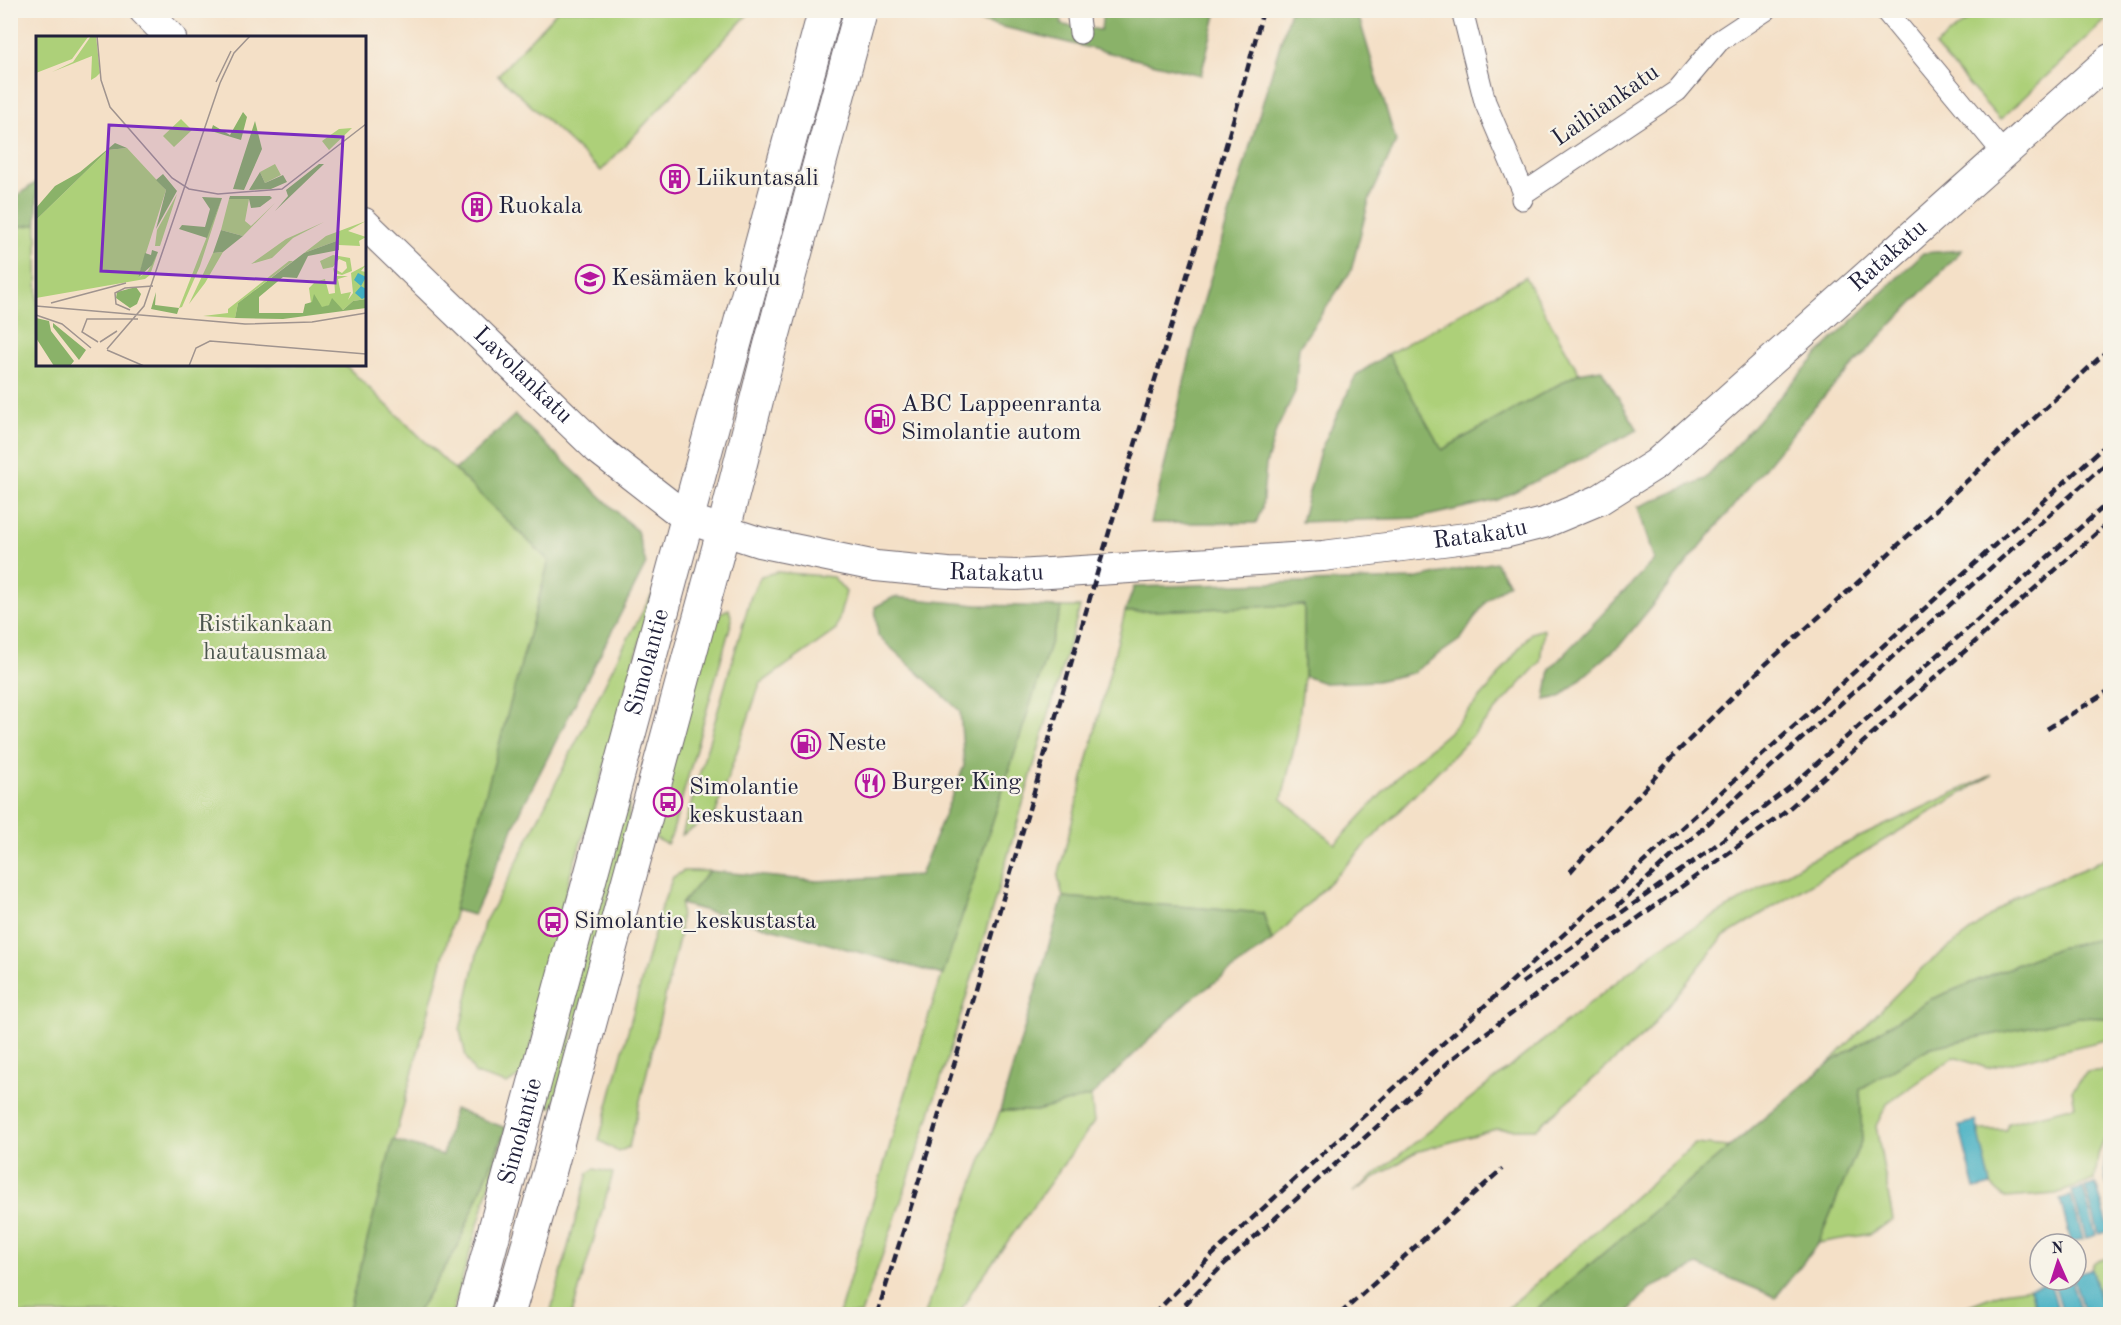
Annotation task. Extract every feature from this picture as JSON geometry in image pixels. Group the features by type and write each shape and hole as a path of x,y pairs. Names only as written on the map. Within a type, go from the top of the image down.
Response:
{"main road":[{"path":"144,10 169,36"},
{"name":"Simolantie","path":"472,1314 825,10"},
{"name":"Simolantie","path":"508,1314 550,1170 723,532 770,347 861,10"},
{"name":"Ratakatu","path":"688,519 759,542 876,566 948,573 1017,575 1323,556 1504,533 1544,523 1599,500 1656,464 2110,59"},
{"name":"Lavolankatu","path":"366,225 598,449 688,519"}],"street":[{"path":"1077,10 1080,33"},
{"name":"Laihiankatu","path":"1462,10 1485,102 1523,196 1677,91 1719,41 1766,10"},
{"path":"1885,10 2005,155"}],"green space":[{"path":"558,10 751,11 601,171 498,75"},
{"path":"2110,10 2110,16 2000,120 1935,46 1979,11"},
{"path":"937,11 1060,11 1062,25 1101,30 1103,11 1217,11 1201,75"},
{"path":"1290,11 1357,11 1396,142 1369,201 1351,271 1299,347 1295,392 1276,431 1266,465 1262,508 1256,523 1151,523 1201,310"},
{"path":"36,183 36,224 11,228 11,200"},
{"name":"Ristikankaan hautausmaa","path":"36,224 36,366 346,366 549,560 348,1314 11,1314 10,228"},
{"path":"1962,250 1814,407 1621,644 1560,697 1545,700 1550,669 1654,560 1638,507 1705,479 1823,349 1923,253"},
{"path":"1525,277 1579,373 1442,450 1388,354"},
{"path":"1388,354 1442,450 1579,373 1601,369 1638,430 1498,500 1418,518 1301,522 1320,451 1356,375"},
{"path":"515,415 637,531 646,564 524,804 474,915 454,910 549,561 455,470"},
{"path":"1495,562 1509,583 1486,601 1461,639 1412,673 1377,681 1324,683 1304,676 1304,605 1125,612 1134,587 1413,579"},
{"path":"777,572 833,577 846,592 836,630 760,684 715,815 682,835 751,596 761,576"},
{"path":"654,591 596,797 569,879 525,1072 507,1084 475,1074 466,1057 460,1030 484,923 509,878 620,653"},
{"path":"894,597 977,605 1062,607 943,975 681,904 709,871 818,881 920,875 964,766 960,711 878,636 875,607"},
{"path":"1304,605 1304,676 1297,735 1282,799 1335,844 1402,772 1451,730 1488,689 1531,633 1544,629 1540,662 1474,734 1272,941 1263,913 1063,897 1058,877 1125,612"},
{"path":"1062,607 1080,607 950,1051 861,1314 839,1314 931,1009"},
{"path":"729,609 732,620 672,834 667,844 653,837 712,616"},
{"path":"1992,775 1723,937 1648,1031 1536,1129 1496,1129 1416,1152 1353,1192 1659,948 1804,863"},
{"path":"628,788 629,822 554,1106 549,1107 541,1103"},
{"path":"2110,855 2110,937 2058,948 1929,1000 1827,1065 1923,967 2017,896 2093,865"},
{"path":"684,871 709,871 681,904 680,934 629,1147 618,1152 599,1140 660,911 673,877"},
{"path":"1063,897 1263,913 1272,941 1189,1001 1091,1096 1036,1111 1000,1111"},
{"path":"2110,937 2110,1018 2078,1017 1931,1047 1860,1089 1862,1139 1818,1243 1776,1297 1698,1265 1649,1289 1626,1314 1531,1314 1827,1065 1929,1000 2058,948"},
{"path":"2078,1017 2110,1018 2110,1039 1987,1068 1954,1057 1887,1104 1876,1126 1893,1220 1870,1234 1818,1243 1862,1139 1860,1089 1931,1047"},
{"path":"2110,1070 2110,1126 2098,1155 2095,1180 2056,1194 2005,1198 1991,1185 1978,1130 2006,1130 2008,1123 2075,1106 2072,1090 2087,1072"},
{"path":"1091,1096 1094,1122 974,1288 959,1314 925,1314 1000,1111 1036,1111"},
{"path":"454,1109 506,1128 457,1248 416,1314 348,1314 393,1140 443,1155"},
{"path":"506,1128 452,1314 416,1314 457,1248"},
{"path":"1695,1144 1730,1147 1531,1314 1501,1314"},
{"path":"594,1169 613,1173 572,1314 550,1314 588,1173"},
{"path":"2110,1257 2110,1314 2104,1314 2091,1269 2094,1262"},
{"path":"2028,1288 2038,1314 1947,1314 2003,1292"}],"water":[{"path":"1976,1121 1991,1185 1975,1189 1959,1125"},
{"path":"2110,1141 2110,1194 2104,1167"},
{"path":"2096,1184 2110,1231 2099,1234 2085,1187"},
{"path":"2083,1188 2096,1235 2088,1237 2088,1232 2084,1232 2072,1191"},
{"path":"2071,1196 2081,1232 2068,1232 2060,1199"},
{"path":"2091,1269 2104,1314 2084,1314 2078,1292 2088,1292 2088,1270"},
{"path":"2031,1292 2053,1292 2059,1314 2038,1314"},
{"path":"2056,1292 2075,1292 2081,1314 2063,1314"}],"railway":[{"path":"877,1314 968,1018 1112,522 1228,139 1263,10"},
{"path":"1570,872 1680,749 1766,664 1856,584 2110,348"},
{"path":"1154,1314 1210,1257 1439,1047 2110,441"},
{"path":"1617,906 2110,460"},
{"path":"1522,983 1711,849 1795,783 2110,501"},
{"path":"1176,1314 1221,1267 1453,1058 1638,918 1784,813 2110,521"},
{"path":"2047,729 2110,690"},
{"path":"1340,1314 1502,1169"}],"place":[{"name":"Liikuntasali","path":"675,179"},
{"name":"Ruokala","path":"477,207"},
{"name":"Kesämäen koulu","path":"590,279"},
{"name":"ABC Lappeenranta Simolantie autom","path":"880,419"},
{"name":"Neste","path":"806,744"},
{"name":"Burger King","path":"870,783"},
{"name":"Simolantie keskustaan","path":"668,802"},
{"name":"Simolantie_keskustasta","path":"553,922"}]}
